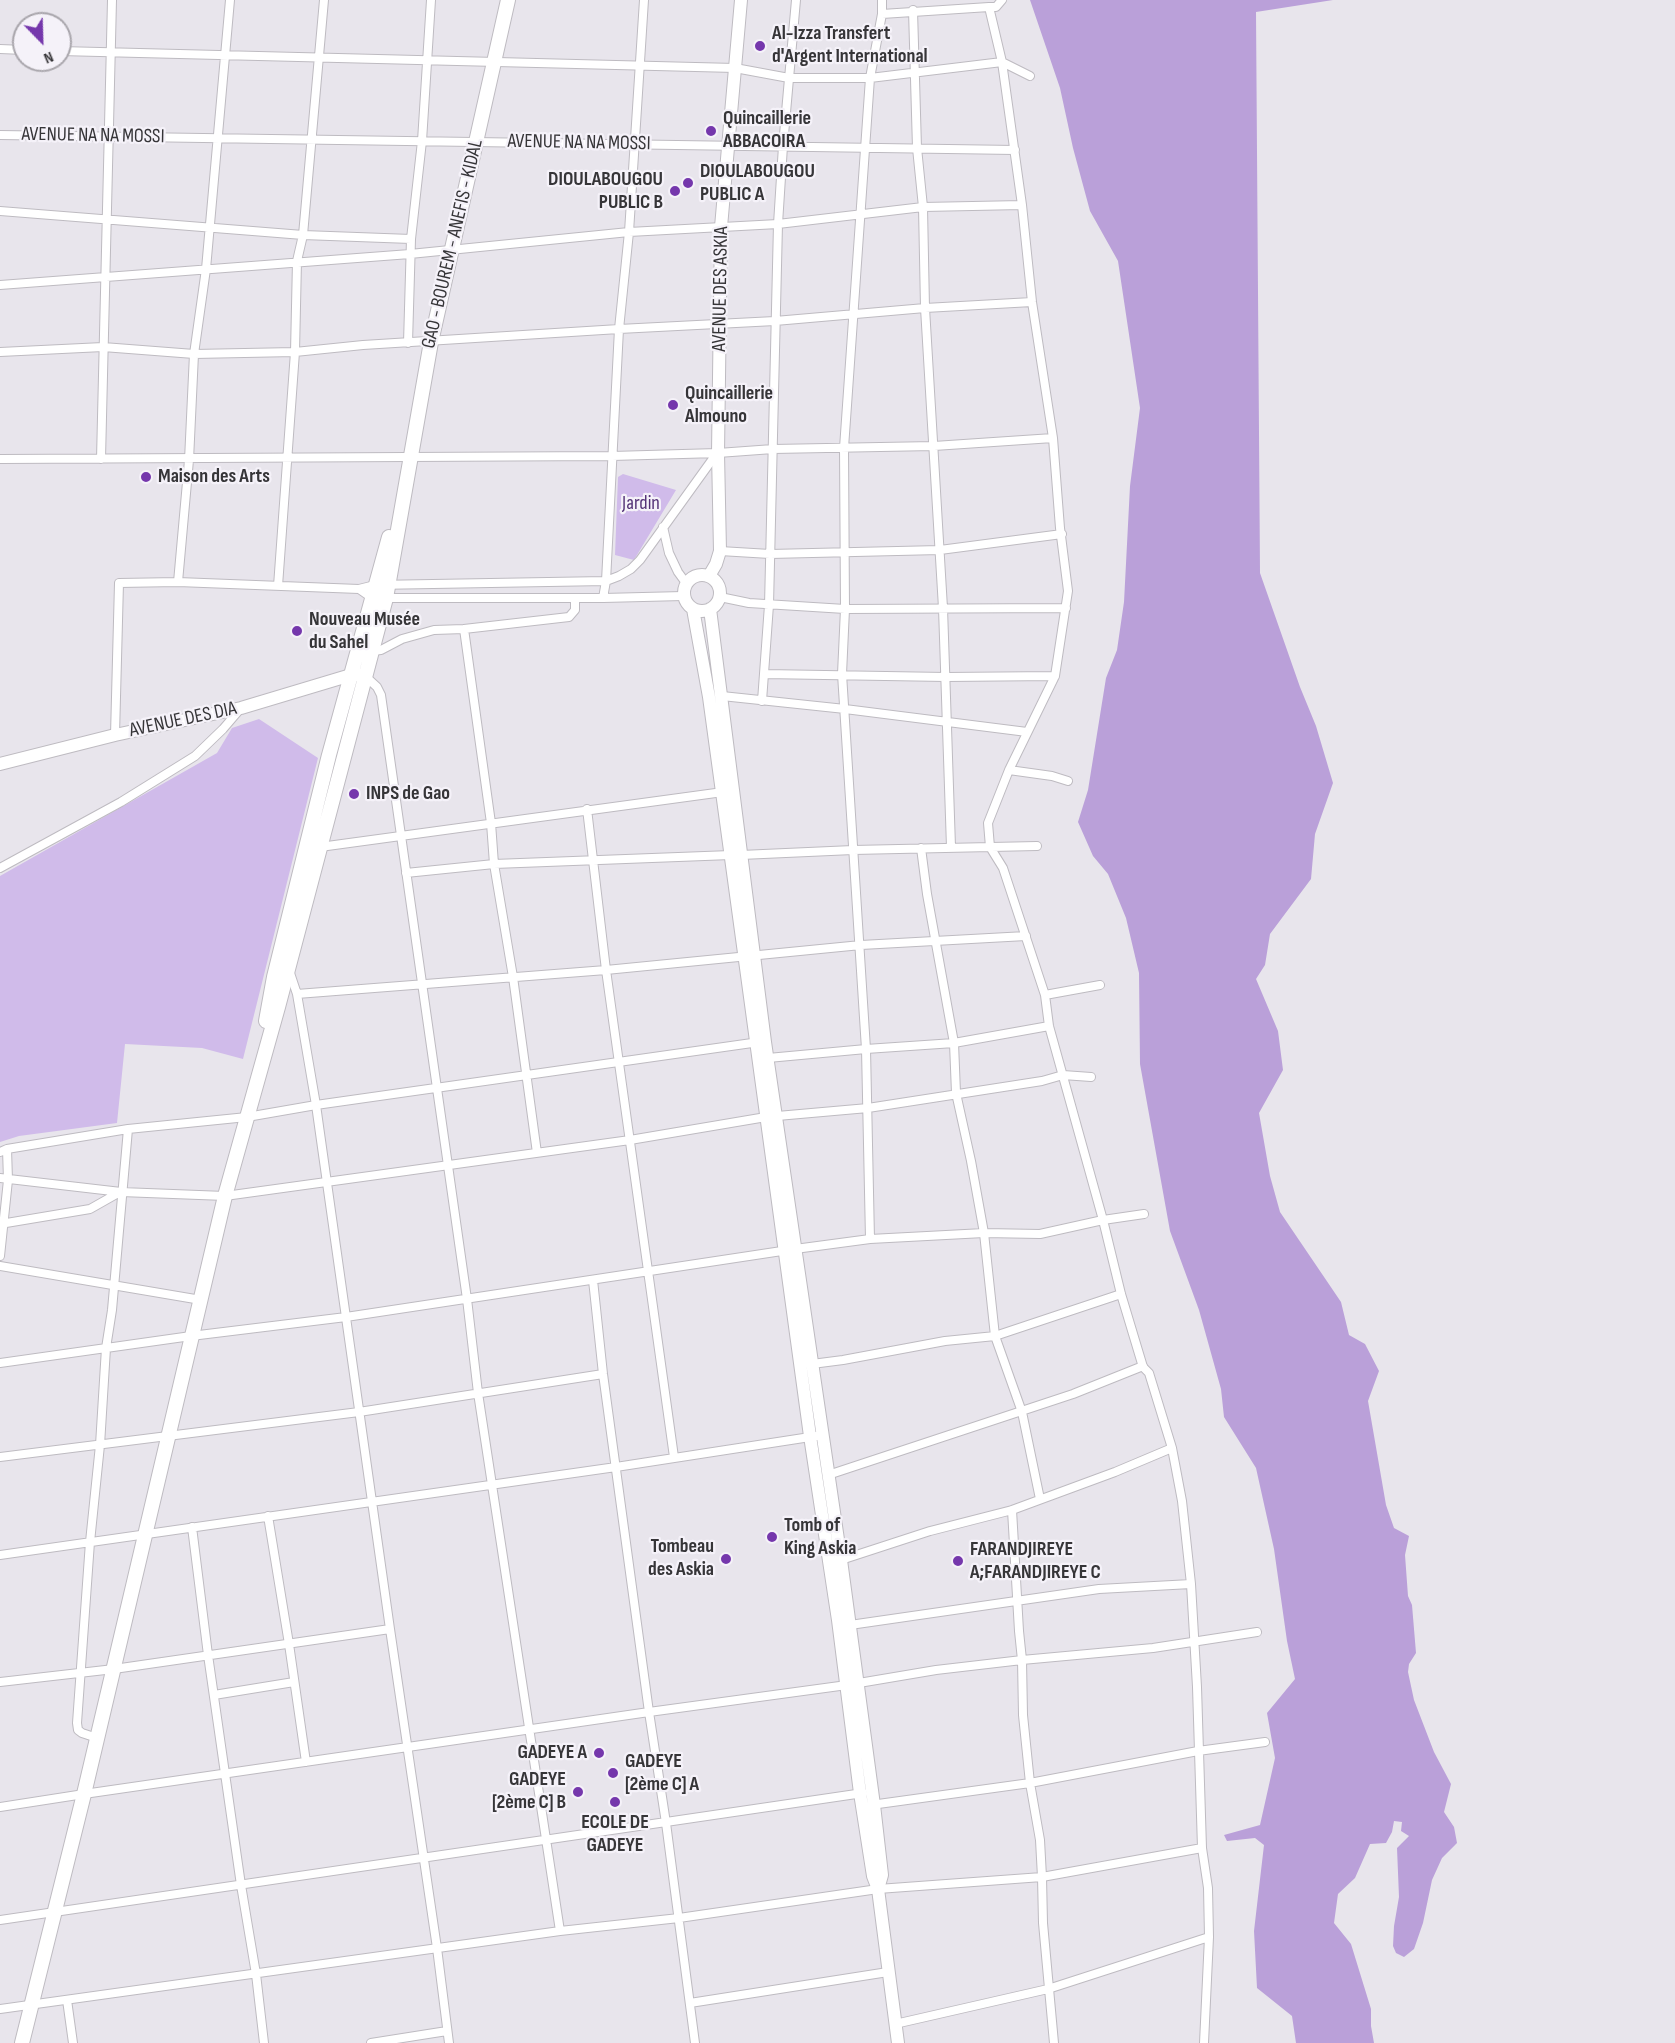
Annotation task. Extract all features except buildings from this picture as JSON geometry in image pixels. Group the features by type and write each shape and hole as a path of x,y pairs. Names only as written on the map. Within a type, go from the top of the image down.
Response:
{"main road":[{"name":"GAO - BOUREM - ANEFIS - KIDAL","path":"380,592 404,489 430,342 508,0"},
{"path":"248,1117 274,977 329,755 358,675 372,651 380,592"},
{"path":"22,2043 114,1669 225,1196 325,829 358,675 380,592"}],"street":[{"path":"101,459 112,0"},
{"path":"178,582 189,460 194,354 206,269 230,0"},
{"path":"278,586 295,352 297,261 303,236 324,0"},
{"path":"408,343 411,238 422,141 431,0"},
{"path":"603,598 606,581 619,329 629,232 644,0"},
{"name":"AVENUE DES ASKIA","path":"709,576 720,551 718,453 721,227 741,0"},
{"path":"762,701 769,605 778,224 796,0"},
{"path":"870,1239 868,1107 861,945 842,674 845,609 844,448 870,78 882,14 882,0"},
{"path":"882,14 914,10 996,7 1002,0"},
{"path":"989,7 1002,62 1015,150 1032,302 1053,438 1068,591 1055,676 1009,770 988,823 990,847 1004,868 1046,995 1049,1026 1103,1220 1121,1294 1172,1448 1182,1501 1191,1584 1202,1848 1208,1888 1209,1937 1204,2043"},
{"path":"914,10 917,148 923,207 925,308 943,608 951,847"},
{"path":"72,51 735,68 789,78 870,78 1002,62 1030,76"},
{"name":"AVENUE NA NA MOSSI","path":"0,135 1015,150"},
{"path":"0,285 410,254 629,232 778,224 923,207 1022,205"},
{"path":"0,211 303,236 411,238"},
{"path":"0,352 103,348 194,354 295,352 1032,302"},
{"path":"0,459 189,460 612,456 773,449 934,446 1053,438"},
{"path":"380,592 606,581 631,569 640,560 718,453"},
{"path":"115,735 119,582 178,582 575,599 685,590 696,575 709,576 718,584 720,597 710,609 699,611 693,609 685,601 685,590 669,553 663,527"},
{"path":"720,551 770,554 940,550 1062,534"},
{"path":"720,597 769,605 845,609 1066,608"},
{"path":"372,651 381,650 417,633 434,630 464,629 568,617 574,610 575,599"},
{"path":"693,609 723,792 736,855"},
{"path":"710,609 722,696 736,855 760,1042 867,1799 882,1875 878,1889 898,2043"},
{"path":"464,629 491,823 494,864 513,977 537,1153"},
{"path":"764,674 1055,676"},
{"path":"358,675 377,687 381,695 467,1299 478,1394 560,1931"},
{"name":"AVENUE DES DIA","path":"0,764 115,735 241,708 358,675"},
{"path":"722,696 1027,732"},
{"path":"0,868 121,801 195,756 241,708"},
{"path":"1009,770 1052,776 1068,782"},
{"path":"320,847 723,792"},
{"path":"587,809 606,970 674,1457"},
{"path":"406,873 494,864 853,850 1037,846"},
{"path":"921,848 954,1043 956,1093 984,1233 995,1336 1022,1412 1040,1499"},
{"path":"297,994 606,970 861,945 1026,936"},
{"path":"288,966 297,994 316,1105 449,2043"},
{"path":"1046,995 1100,985"},
{"path":"768,1058 954,1043 1049,1026"},
{"path":"760,1042 768,1058 771,1117"},
{"path":"0,1256 4,1150 128,1129 248,1117 316,1105 760,1042"},
{"path":"4,1179 121,1192 225,1196 630,1140 771,1117 868,1107 1042,1081 1063,1075 1091,1077"},
{"path":"97,1738 82,1733 77,1726 106,1348 128,1129"},
{"path":"2,1224 90,1209 121,1192"},
{"path":"0,1363 346,1317 790,1249 870,1239 984,1233 1040,1234 1103,1220 1144,1214"},
{"path":"790,1249 813,1364 816,1436 828,1475 841,1560 850,1625 852,1684"},
{"path":"0,1266 201,1300"},
{"path":"592,1280 695,2043"},
{"path":"813,1364 945,1341 995,1336 1121,1294"},
{"path":"828,1475 1022,1412 1143,1366"},
{"path":"0,1457 358,1412 603,1374"},
{"path":"0,1555 616,1467 816,1436"},
{"path":"841,1560 930,1531 1012,1510 1115,1473 1172,1448"},
{"path":"1012,1510 1022,1659 1023,1715 1030,1783 1040,1840 1043,1923 1054,2043"},
{"path":"268,1516 306,1762"},
{"path":"192,1527 208,1655 256,1974 264,2043"},
{"path":"850,1625 1099,1589 1191,1584"},
{"path":"0,1682 114,1669 390,1629"},
{"path":"0,1807 852,1684 926,1671 1022,1659 1153,1648 1257,1632"},
{"path":"214,1695 294,1682"},
{"path":"0,1920 666,1823 867,1799 1030,1783 1198,1751 1265,1742"},
{"path":"0,2009 878,1889 1042,1877 1202,1848"},
{"path":"896,2024 1048,1989 1209,1937"},
{"path":"690,2003 888,1972"},
{"path":"67,2000 73,2043"},
{"path":"371,2043 447,2031"}],"green space":[{"name":"Jardin","path":"623,474 676,490 634,560 615,555 618,477"},
{"path":"259,719 318,758 243,1059 202,1048 125,1044 117,1123 19,1136 0,1142 0,876 217,753 232,728"}],"shaded area":[{"path":"1030,0 1333,0 1256,12 1260,573 1316,726 1333,783 1315,834 1311,879 1270,934 1265,965 1256,979 1278,1031 1283,1070 1259,1113 1270,1176 1280,1212 1341,1302 1349,1335 1365,1344 1379,1371 1368,1401 1386,1505 1394,1528 1409,1536 1405,1555 1416,1653 1409,1664 1408,1672 1414,1700 1434,1752 1451,1784 1444,1812 1454,1827 1457,1843 1442,1858 1432,1880 1423,1923 1414,1949 1404,1957 1396,1953 1393,1946 1399,1897 1397,1848 1409,1836 1401,1831 1402,1822 1394,1821 1392,1832 1386,1843 1370,1844 1355,1878 1338,1894 1334,1923 1351,1944 1371,2009 1374,2043 1296,2043 1292,2016 1257,1988 1254,1931 1264,1845 1255,1838 1227,1841 1224,1835 1260,1825 1275,1758 1267,1713 1295,1679 1287,1641 1274,1549 1256,1468 1224,1417 1221,1389 1199,1310 1170,1231 1140,1064 1139,973 1126,918 1108,874 1093,856 1078,822 1088,790 1106,678 1117,650 1124,602 1130,486 1140,408 1118,261 1090,211 1060,88"}],"place":[{"name":"Al-Izza Transfert d'Argent International","path":"760,46"},
{"name":"Quincaillerie ABBACOIRA","path":"711,131"},
{"name":"DIOULABOUGOU PUBLIC A","path":"688,183"},
{"name":"DIOULABOUGOU PUBLIC B","path":"675,191"},
{"name":"Quincaillerie Almouno","path":"673,405"},
{"name":"Maison des Arts","path":"146,477"},
{"name":"Nouveau Musée du Sahel","path":"297,631"},
{"name":"INPS de Gao","path":"354,794"},
{"name":"Tomb of King Askia","path":"772,1537"},
{"name":"Tombeau des Askia","path":"726,1559"},
{"name":"FARANDJIREYE A;FARANDJIREYE C","path":"958,1561"},
{"name":"GADEYE A","path":"599,1753"},
{"name":"GADEYE [2ème C] A","path":"613,1773"},
{"name":"GADEYE [2ème C] B","path":"578,1792"},
{"name":"ECOLE DE GADEYE","path":"615,1802"}]}
